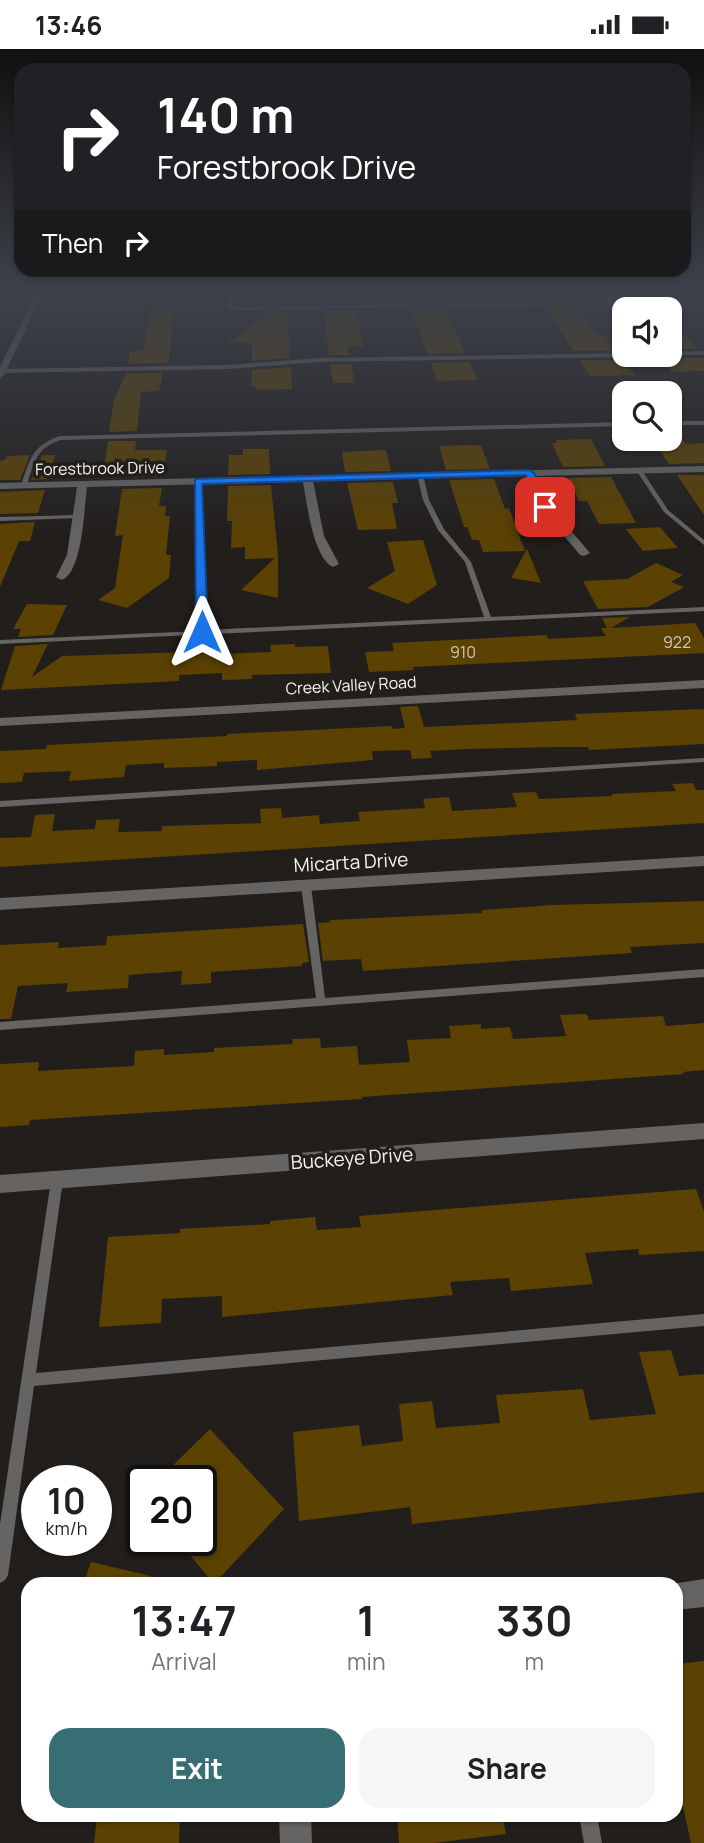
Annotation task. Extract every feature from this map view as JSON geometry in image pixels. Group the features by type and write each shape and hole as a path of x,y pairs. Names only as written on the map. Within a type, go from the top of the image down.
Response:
{"street":[{"name":"Forestbrook Drive","path":"0,486 704,469"},
{"path":"529,473 545,507 584,553"},
{"path":"307,478 319,536 333,564"},
{"path":"62,577 73,555 82,484"},
{"name":"Creek Valley Road","path":"0,722 704,684"},
{"name":"Micarta Drive","path":"0,904 704,861"},
{"name":"Buckeye Drive","path":"0,1184 704,1131"},
{"path":"683,1595 704,1593"},
{"path":"295,1822 296,1843"}],"lane":[{"path":"682,423 704,423"},
{"path":"24,485 36,450 45,442 60,438 612,425"},
{"path":"639,470 666,511 704,544"},
{"path":"420,475 426,500 441,530 468,562 488,619"},
{"path":"198,481 202,632"},
{"path":"0,519 76,516"},
{"path":"0,642 704,609"},
{"path":"0,804 704,760"},
{"path":"306,886 321,1002"},
{"path":"0,1026 704,973"},
{"path":"0,1575 57,1180"},
{"path":"28,1380 704,1321"},
{"path":"589,1822 593,1843"}],"building":[{"path":"125,375 163,375 159,391 141,392 137,431 109,432 114,400"},
{"path":"252,375 291,375 292,389 257,390 256,387 251,387"},
{"path":"332,375 353,375 355,383 333,383"},
{"path":"435,375 475,375 477,380 437,381"},
{"path":"589,375 635,375 590,376"},
{"path":"591,439 605,466 563,467 552,443 557,443 556,440"},
{"path":"682,439 686,444 704,443 704,463 669,464 660,451 682,451"},
{"path":"108,441 136,441 135,450 167,450 163,476 124,477 126,468 104,468"},
{"path":"439,446 481,446 490,469 446,470"},
{"path":"243,449 269,449 270,474 228,475 229,455 243,455"},
{"path":"386,450 391,471 345,472 342,452"},
{"path":"30,455 20,480 0,480 0,461 7,456"},
{"path":"42,455 55,455 48,479 31,480"},
{"path":"677,475 704,475 704,515"},
{"path":"611,477 636,523 599,524 587,501 579,501 568,478"},
{"path":"494,479 505,509 509,508 525,551 483,552 479,540 472,540 467,527 464,527 449,480"},
{"path":"393,482 398,503 392,503 397,529 358,530 347,483"},
{"path":"271,485 278,555 278,598 241,590 275,558 245,559 245,547 231,548 232,521 227,521 228,486"},
{"path":"162,488 159,506 166,506 165,516 170,516 166,555 171,555 169,578 127,608 98,600 115,588 123,535 115,536 122,489"},
{"path":"45,490 38,513 0,514 0,492"},
{"path":"35,522 30,541 19,541 0,587 0,524"},
{"path":"660,527 678,548 643,551 626,529"},
{"path":"423,540 437,585 408,604 367,588 395,571 387,542"},
{"path":"527,549 541,583 511,578"},
{"path":"656,563 683,575 671,582 684,587 648,607 598,609 583,581 627,579"},
{"path":"27,604 67,605 53,635 18,637 21,629 13,629"},
{"path":"630,617 611,628 695,623 704,638 704,653 413,667 414,670 369,672 365,652 394,651 392,643 547,635 548,639 606,636 601,628 607,628 602,618"},
{"path":"48,644 32,677 62,656 271,652 270,645 295,644 295,647 328,646 331,673 252,675 252,679 222,680 222,673 179,675 179,681 1,690 15,646"},
{"path":"418,706 424,727 577,720 575,714 704,709 704,744 589,750 588,747 557,747 430,751 432,758 412,759 410,750 372,751 373,760 257,770 257,760 217,762 217,766 164,768 164,763 126,765 124,777 69,781 71,771 24,773 22,782 0,783 0,751 46,749 47,745 227,734 392,726 393,729 405,728 400,707"},
{"path":"693,783 696,790 704,790 704,823 0,867 0,838 31,837 35,815 55,814 52,831 95,829 96,820 120,819 118,832 162,831 162,826 261,823 260,809 281,808 282,818 319,815 320,824 360,821 358,812 425,808 423,799 449,797 452,811 517,807 512,793 536,792 539,799 612,796 676,791 672,784"},
{"path":"704,901 704,943 630,947 632,953 363,971 361,959 323,961 318,923 330,920 482,913 482,910 552,905"},
{"path":"303,924 309,962 302,963 302,966 211,972 211,983 181,985 182,971 129,975 128,988 66,992 68,983 18,986 11,1019 0,1019 0,945 59,942 58,948 106,945 107,936"},
{"path":"587,1014 589,1020 663,1016 666,1026 704,1023 704,1070 683,1072 684,1074 362,1099 30,1120 29,1125 0,1127 0,1064 39,1062 38,1071 134,1066 135,1051 164,1049 164,1055 214,1052 214,1048 293,1044 292,1039 320,1038 321,1048 357,1046 359,1065 410,1062 407,1040 451,1038 449,1026 481,1024 481,1029 510,1027 513,1039 566,1036 560,1015"},
{"path":"696,1189 704,1212 704,1251 639,1255 638,1249 585,1253 593,1284 511,1291 509,1278 450,1282 453,1295 222,1317 222,1296 162,1299 161,1323 99,1327 108,1237 180,1233 180,1229 270,1224 270,1221 315,1217 317,1230 361,1227 359,1216"},
{"path":"671,1350 679,1376 704,1374 704,1492 412,1524 410,1507 299,1521 293,1432 359,1425 362,1446 403,1441 399,1404 432,1401 436,1428 500,1423 496,1395 583,1389 590,1420 656,1414 639,1352"},
{"path":"210,1429 284,1509 221,1577 208,1577 190,1556 217,1556 217,1465 173,1465"},
{"path":"91,1562 151,1576 151,1577 86,1577"},
{"path":"704,1661 704,1843 691,1843 683,1806 683,1663"},
{"path":"96,1822 180,1822 179,1843 94,1843"},
{"path":"398,1822 503,1822 506,1834 434,1843 399,1843"}],"route":[{"path":"202,632 198,481 529,473 545,507"}]}
